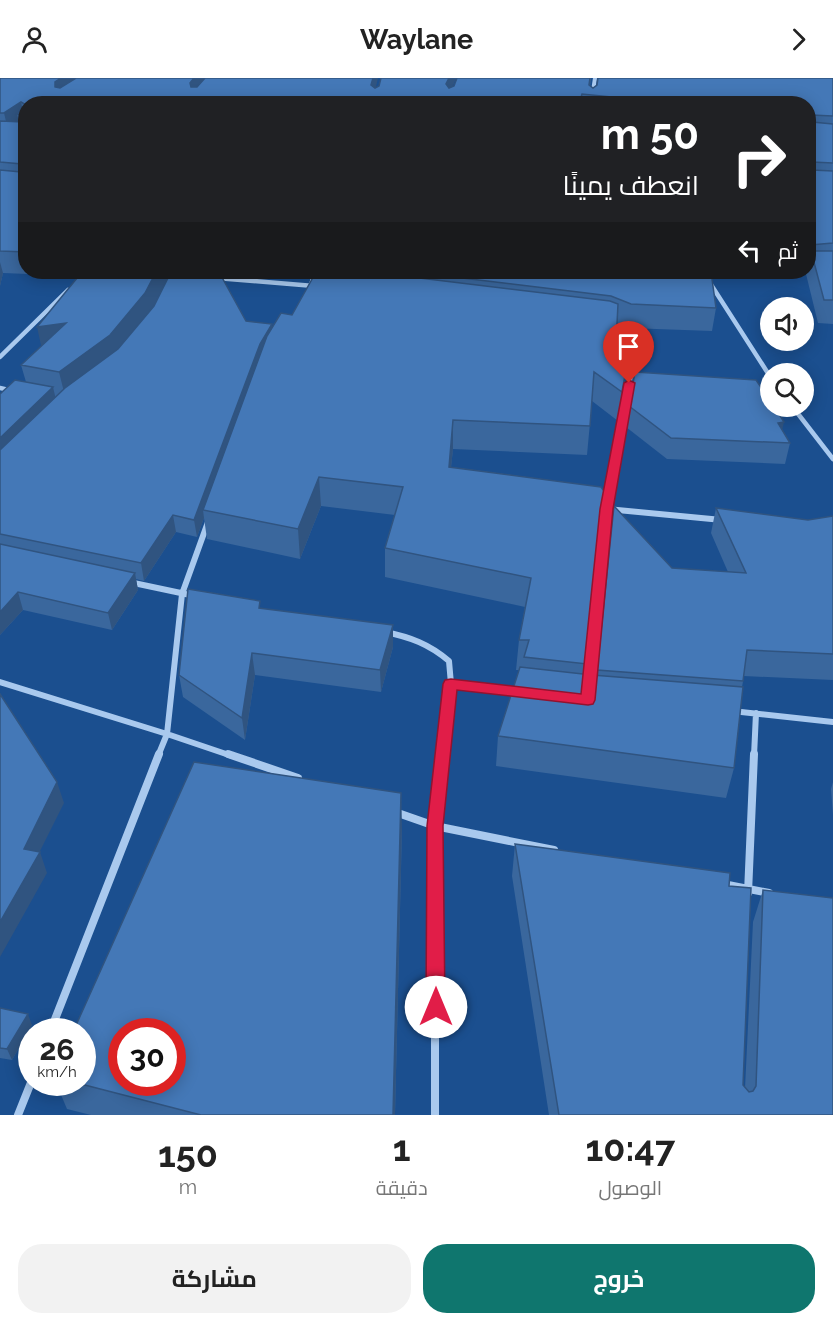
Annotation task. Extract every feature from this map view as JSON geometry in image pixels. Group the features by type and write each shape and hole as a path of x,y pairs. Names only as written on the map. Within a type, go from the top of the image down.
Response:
{"street":[{"path":"592,96 595,78"},
{"path":"231,279 322,287"},
{"path":"305,295 312,279"},
{"path":"707,279 761,363"},
{"path":"0,357 71,287"},
{"path":"589,688 607,509 637,341 625,331 608,324"},
{"path":"0,388 22,393"},
{"path":"801,417 833,459"},
{"path":"607,509 726,520"},
{"path":"55,1018 167,734 182,594 210,516"},
{"path":"125,582 205,598"},
{"path":"378,631 421,640 440,652 449,661 451,684 435,826 435,1115"},
{"path":"0,682 167,734 301,780"},
{"path":"451,684 531,693"},
{"path":"722,710 833,722"},
{"path":"748,901 756,713"},
{"path":"390,810 435,826 562,851"},
{"path":"713,882 780,895"},
{"path":"18,1115 26,1096"}],"building":[{"path":"0,78 61,78 55,82 55,87 60,88 76,78 194,78 190,83 191,87 197,87 205,78 373,78 371,85 375,88 379,86 381,78 449,78 446,84 449,88 454,86 457,78 590,78 589,85 593,88 597,85 598,78 833,78 833,116 816,115 816,96 602,96 582,94 581,96 18,96 18,104 0,113"},
{"path":"0,121 18,122 18,164 0,162"},
{"path":"816,122 833,124 833,163 816,162"},
{"path":"0,170 18,172 18,252 0,251"},
{"path":"816,170 833,171 833,243 816,244"},
{"path":"816,251 833,251 833,300 824,300 816,270"},
{"path":"76,279 152,279 145,293 110,335 59,372 21,365 66,323 37,327"},
{"path":"168,279 223,279 246,321 272,324 260,344 194,520 173,515 141,563 0,534 0,450 65,388 118,349 154,306"},
{"path":"312,279 428,279 610,301 618,304 615,363 627,364 622,392 594,372 590,426 453,420 449,467 601,487 604,491 587,664 524,657 529,640 519,640 531,578 385,548 403,487 319,477 298,529 203,510 267,336 281,313 292,315"},
{"path":"470,279 712,279 716,308 631,304 611,296"},
{"path":"635,372 756,380 760,386 760,417 781,417 784,422 778,423 790,443 671,438 629,406"},
{"path":"15,380 53,387 0,438 0,394"},
{"path":"614,506 672,568 746,573 716,508 808,520 833,516 833,654 747,650 743,681 597,670"},
{"path":"0,544 135,573 108,613 18,592 0,612"},
{"path":"188,589 260,601 259,608 393,625 380,670 252,653 242,718 179,675"},
{"path":"520,667 743,687 734,768 498,736"},
{"path":"0,694 57,782 24,849 40,852 0,922"},
{"path":"194,762 401,793 393,1115 201,1115 127,1096 186,1096 186,1018 108,1018 108,1091 96,1088 96,1018 79,1018"},
{"path":"515,844 730,873 729,886 751,888 743,1085 749,1092 753,1091 756,1086 763,890 833,898 833,1115 559,1115"},
{"path":"0,1008 28,1014 26,1018 18,1018 18,1031 7,1049 0,1048"}],"route":[{"path":"436,1007 435,826 451,684 588,700 607,509 629,383"}]}
